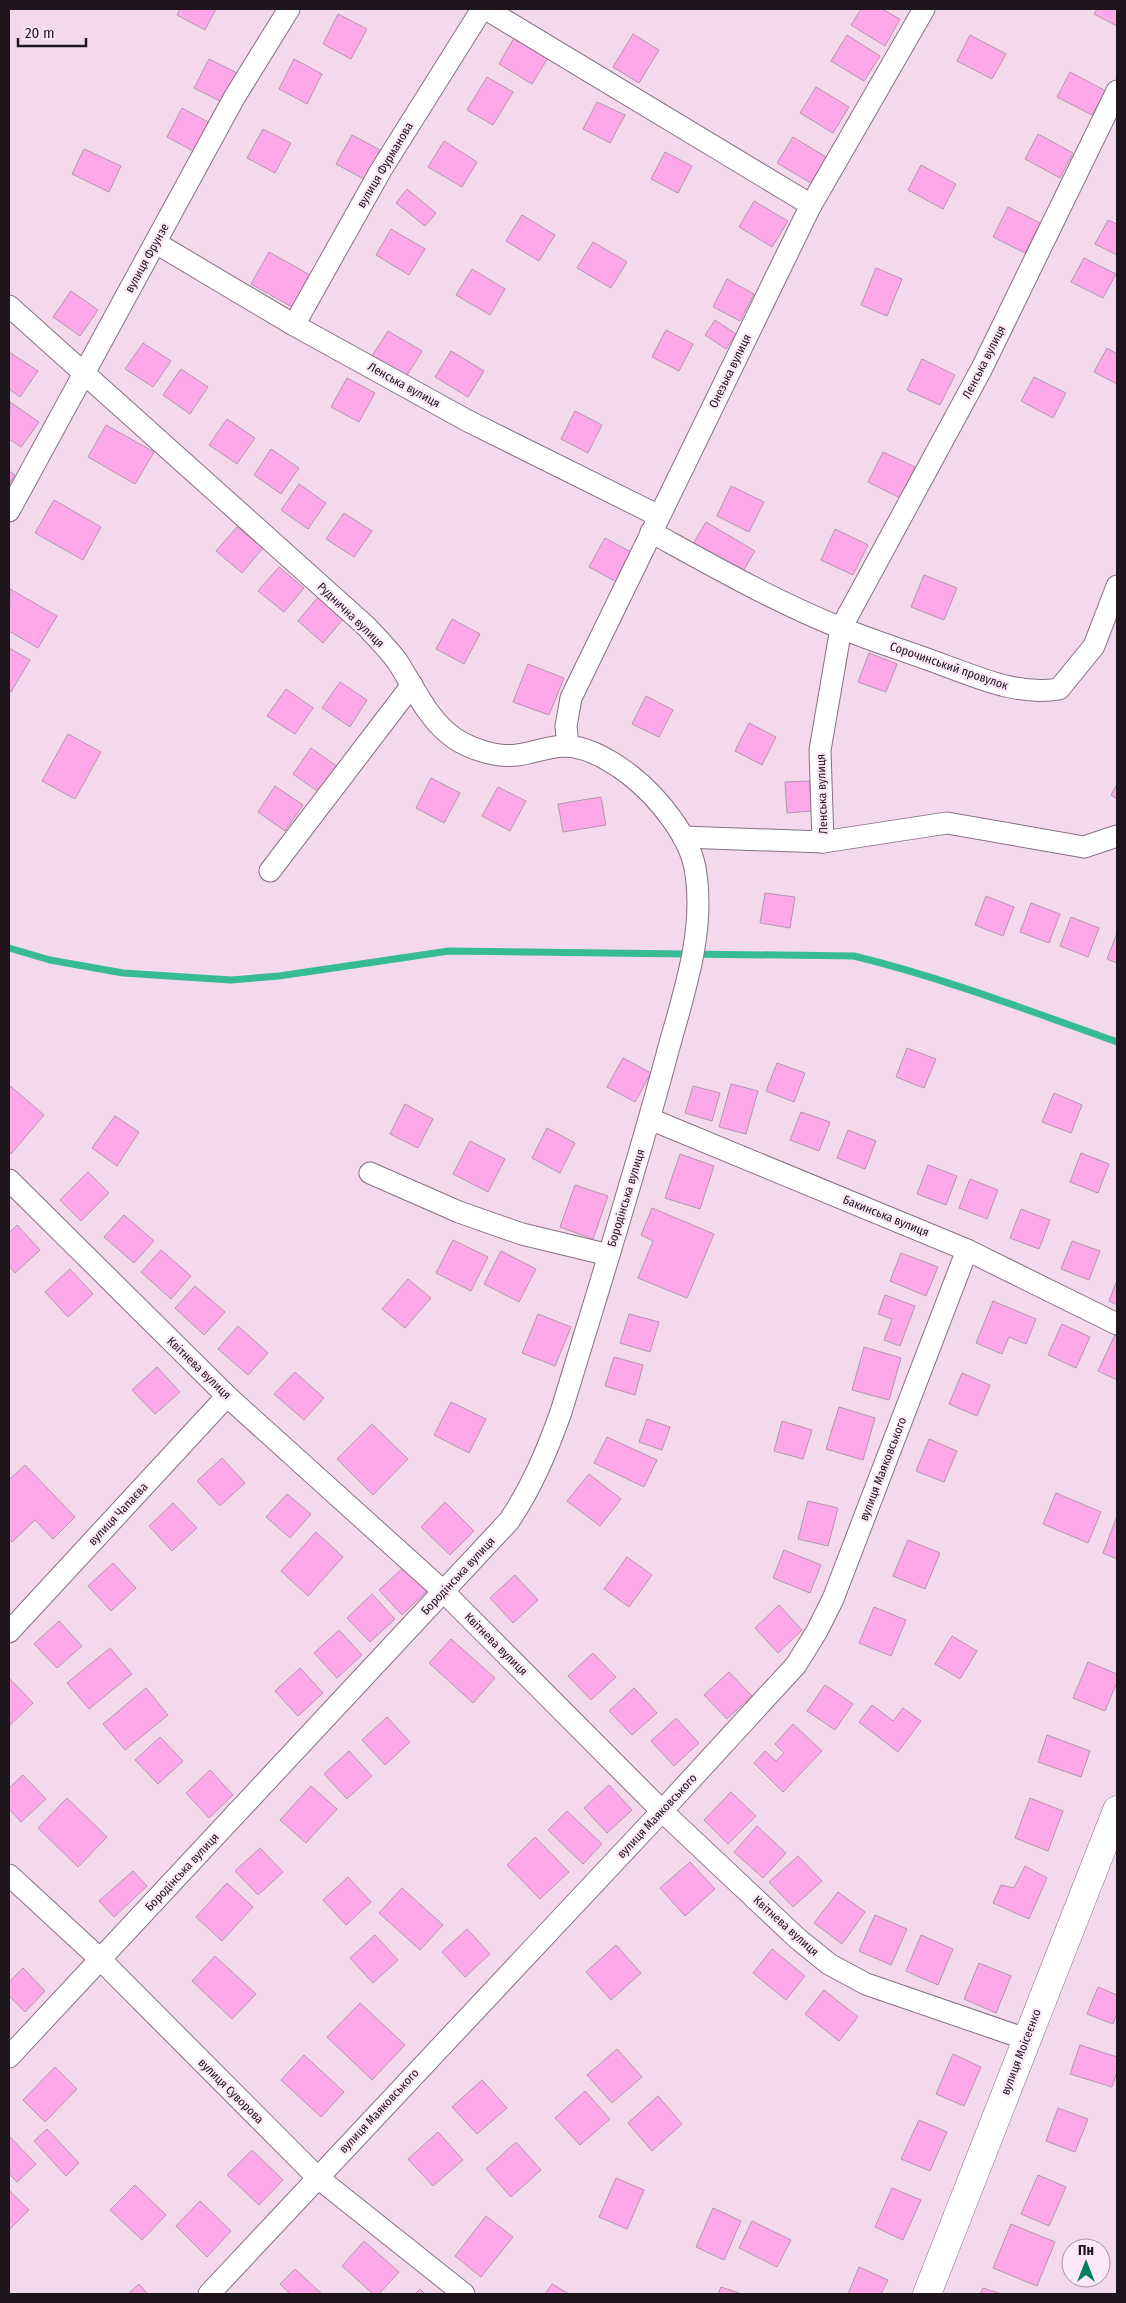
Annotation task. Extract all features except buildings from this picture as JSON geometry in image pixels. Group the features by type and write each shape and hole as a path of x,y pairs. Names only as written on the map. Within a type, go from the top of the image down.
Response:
{"street":[{"name":"вулиця Фрунзе","path":"9,510 234,98 289,9"},
{"name":"вулиця Фурманова","path":"294,325 381,170 482,9"},
{"path":"486,9 811,205"},
{"name":"Онезька вулиця","path":"568,746 566,726 571,698 655,524 811,205 924,9"},
{"name":"Ленська вулиця","path":"823,842 820,750 841,628 982,368 1117,91"},
{"name":"Ленська вулиця","path":"156,243 294,325 655,524 753,587 841,628"},
{"name":"Руднична вулиця","path":"9,306 367,627 395,658 436,721 455,738 487,752 515,756 544,748 568,746 596,754 630,775 661,804 683,838 696,871 697,926 690,968"},
{"name":"Сорочинський провулок","path":"841,628 996,684 1043,692 1059,689 1094,646 1117,586"},
{"path":"270,871 412,685"},
{"path":"683,838 823,842 947,823 1084,847 1117,836"},
{"name":"Бородінська вулиця","path":"9,2057 509,1521 526,1497 544,1459 561,1412 650,1119 690,968"},
{"name":"Бакинська вулиця","path":"650,1119 967,1250 1117,1324"},
{"path":"370,1173 459,1212 522,1234 609,1255"},
{"name":"Квітнева вулиця","path":"9,1180 227,1396 443,1592 662,1811 798,1939 830,1964 866,1984 1026,2039"},
{"name":"вулиця Маяковського","path":"209,2294 662,1811 796,1665 817,1631 836,1590 967,1250"},
{"name":"вулиця Чапаєва","path":"9,1632 227,1396"},
{"name":"вулиця Моісеєнко","path":"927,2294 1117,1810"},
{"name":"вулиця Суворова","path":"9,1876 100,1959 317,2177 464,2294"}],"waterway":[{"path":"9,948 50,960 123,973 231,980 279,976 449,951 854,956 921,974 1117,1042"}]}
